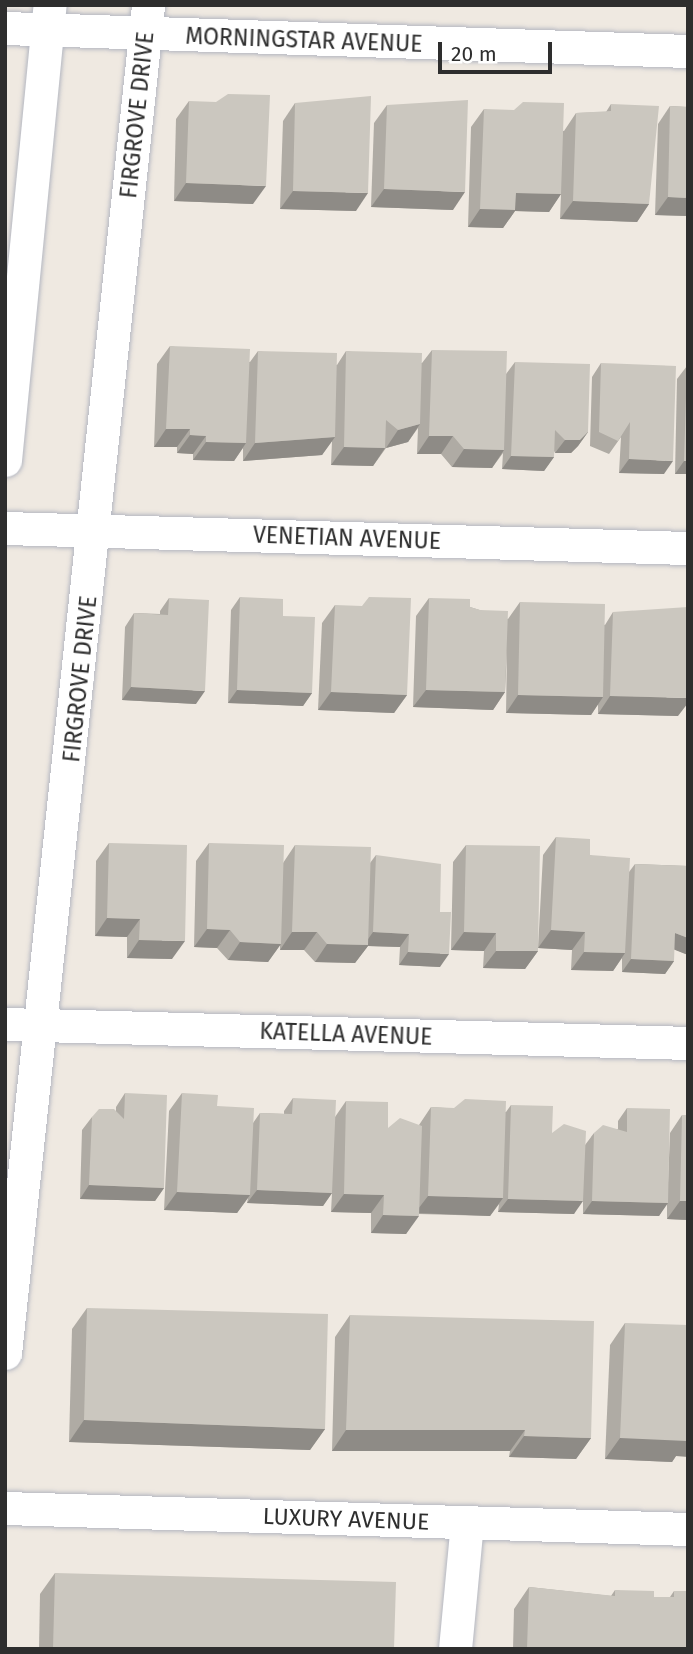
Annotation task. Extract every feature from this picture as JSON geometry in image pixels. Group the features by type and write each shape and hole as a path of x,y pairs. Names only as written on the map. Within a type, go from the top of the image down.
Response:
{"street":[{"name":"MORNINGSTAR AVENUE","path":"5,28 49,18 146,21 688,51"},
{"path":"5,460 49,18"},
{"name":"FIRGROVE DRIVE","path":"5,1353 96,530 146,21"},
{"name":"VENETIAN AVENUE","path":"5,528 688,548"},
{"name":"KATELLA AVENUE","path":"5,1024 688,1043"},
{"name":"LUXURY AVENUE","path":"5,1507 688,1529"},
{"path":"455,1649 467,1523"}],"building":[{"path":"228,94 270,95 266,186 186,183 189,101 216,102"},
{"path":"371,96 368,193 293,191 295,103"},
{"path":"468,100 465,192 384,189 387,105"},
{"path":"523,102 564,103 561,194 516,193 515,210 480,209 484,109 514,110"},
{"path":"611,104 659,106 649,204 573,201 576,113 611,111"},
{"path":"670,106 688,107 688,198 668,197"},
{"path":"170,346 250,349 246,443 206,442 206,436 190,435 190,429 166,429"},
{"path":"432,350 507,351 504,450 464,449 453,436 429,436"},
{"path":"258,351 337,353 335,437 255,443"},
{"path":"346,351 422,353 420,424 398,430 386,420 385,448 344,447"},
{"path":"515,362 590,364 588,432 580,440 565,440 555,430 554,457 511,456"},
{"path":"601,363 676,366 673,461 629,459 630,422 618,441 599,432"},
{"path":"687,366 688,461 684,461"},
{"path":"240,597 283,599 283,616 315,617 312,693 237,690"},
{"path":"369,597 411,598 407,695 331,692 335,605 362,606"},
{"path":"169,598 209,600 205,691 131,687 134,613 168,615"},
{"path":"429,598 470,599 470,607 508,611 505,692 426,690"},
{"path":"520,602 605,604 603,697 518,695"},
{"path":"688,607 688,698 610,696 613,612"},
{"path":"556,837 590,839 590,855 630,858 625,953 584,952 585,932 551,930"},
{"path":"109,843 187,845 185,941 139,940 140,919 107,918"},
{"path":"209,843 284,845 281,944 240,942 230,930 207,929"},
{"path":"295,845 371,847 368,945 327,944 317,932 292,932"},
{"path":"466,845 540,846 538,951 496,951 496,933 464,932"},
{"path":"376,855 441,864 440,912 451,912 449,954 408,952 409,934 373,932"},
{"path":"635,864 688,866 688,938 675,933 674,961 631,959"},
{"path":"125,1093 167,1095 164,1188 89,1185 92,1117 99,1109 114,1109 124,1119"},
{"path":"182,1093 218,1095 217,1106 254,1108 250,1195 177,1192"},
{"path":"293,1098 336,1100 332,1193 257,1190 260,1113 292,1114"},
{"path":"465,1099 506,1101 503,1198 428,1196 431,1107 454,1108"},
{"path":"346,1101 388,1102 388,1128 400,1118 422,1126 419,1216 383,1215 384,1195 344,1194"},
{"path":"511,1105 553,1106 552,1133 564,1124 586,1131 583,1201 508,1199"},
{"path":"627,1108 670,1109 668,1203 592,1201 594,1133 603,1125 627,1132"},
{"path":"682,1115 688,1115 688,1201 680,1201"},
{"path":"87,1308 328,1314 325,1429 84,1420"},
{"path":"350,1315 594,1321 591,1438 524,1436 525,1430 346,1430"},
{"path":"625,1323 688,1325 687,1441 620,1438"},
{"path":"55,1573 396,1582 394,1649 53,1649"},
{"path":"529,1587 615,1596 615,1590 654,1591 654,1597 674,1597 674,1591 688,1591 688,1649 527,1649"}]}
